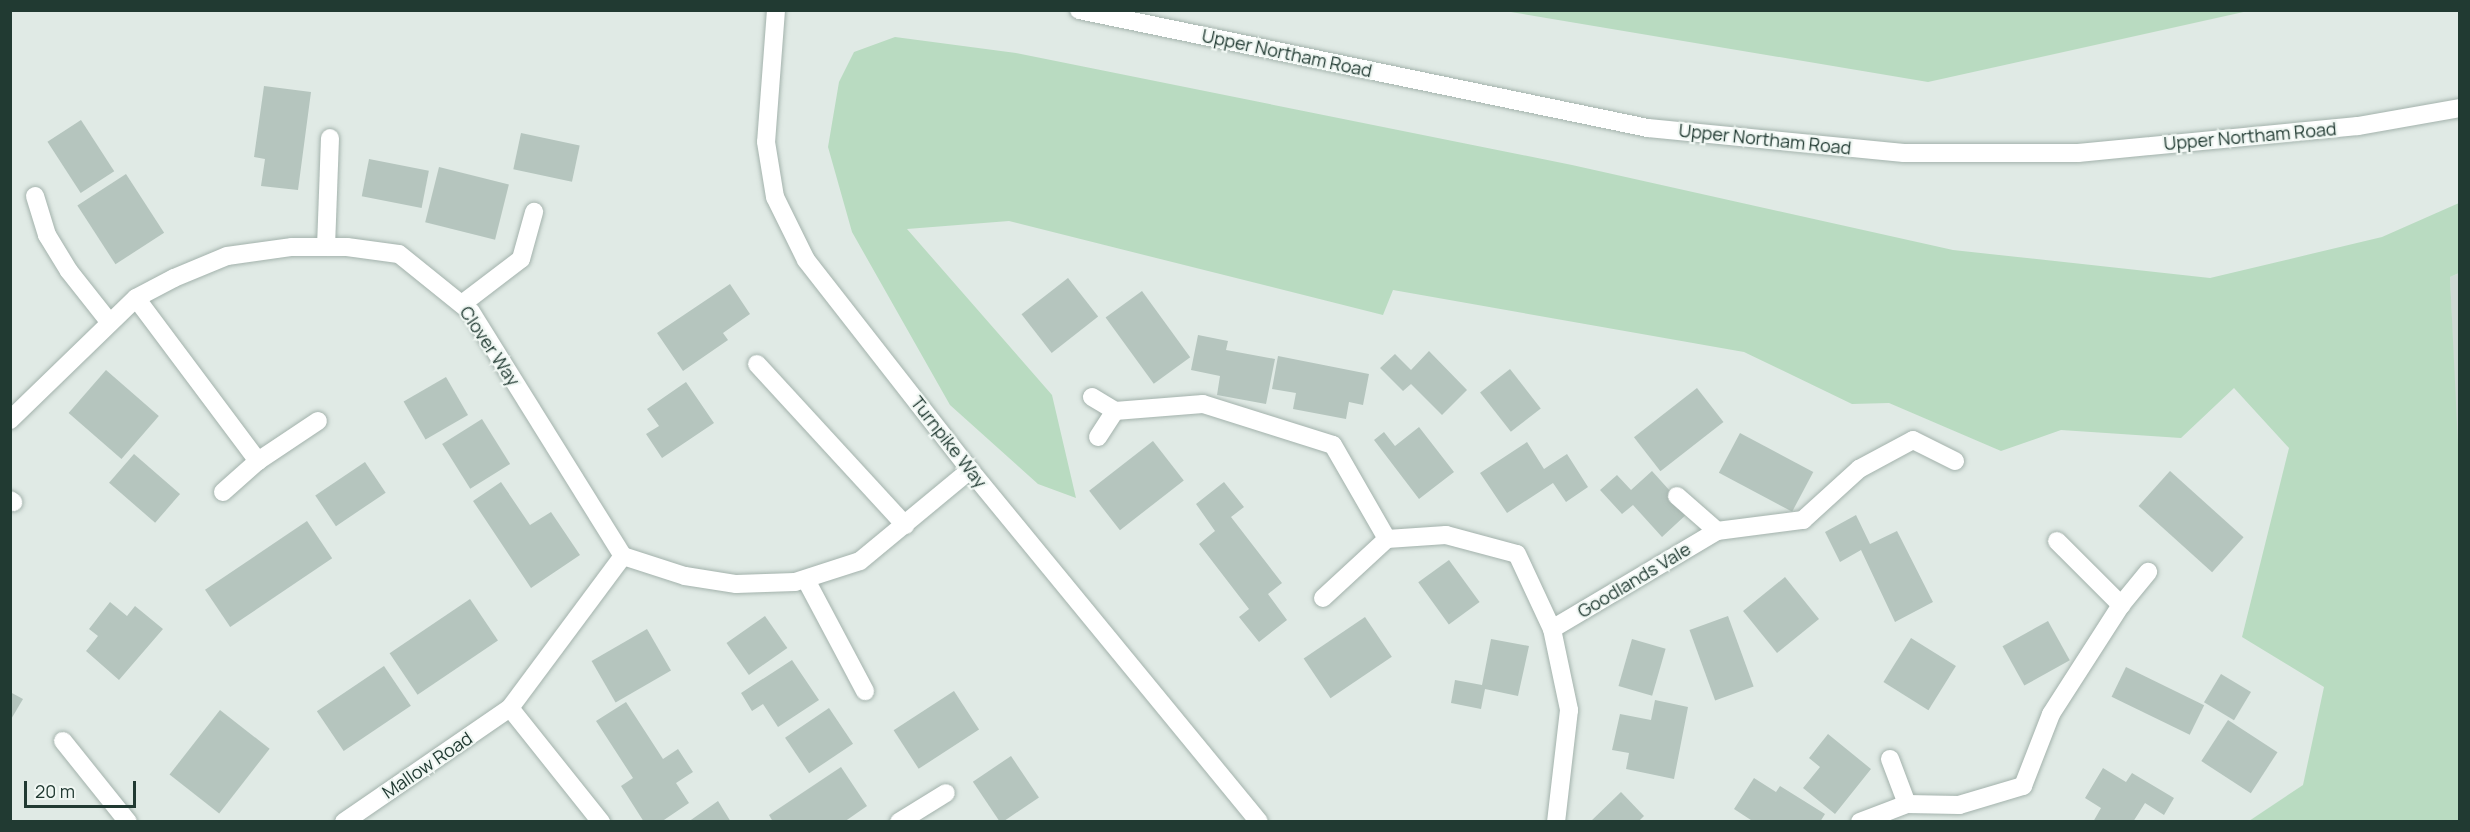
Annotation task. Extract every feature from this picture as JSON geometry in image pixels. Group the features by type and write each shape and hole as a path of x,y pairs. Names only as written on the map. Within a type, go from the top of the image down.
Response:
{"street":[{"name":"Turnpike Way","path":"776,10 766,142 775,197 806,260 970,470 1259,822"},
{"name":"Upper Northam Road","path":"1080,10 1648,128 1904,153 2078,153 2358,126 2460,108"},
{"path":"326,247 330,138"},
{"path":"35,196 47,236 110,324"},
{"path":"462,304 521,259 534,212"},
{"name":"Clover Way","path":"10,420 136,298 227,256 292,247 326,247 399,254 462,304 623,556"},
{"path":"136,298 258,461"},
{"path":"757,364 905,525"},
{"path":"1092,397 1115,411 1203,404 1333,446 1386,539"},
{"path":"1098,437 1115,411"},
{"path":"223,492 258,461 318,421"},
{"name":"Goodlands Vale","path":"1552,629 1717,531 1803,520 1860,469 1913,440 1955,461"},
{"path":"623,556 685,576 736,584 806,580 860,561 970,470"},
{"path":"1677,496 1717,531"},
{"path":"1323,598 1386,539 1446,536 1517,554 1552,629 1569,710 1556,822"},
{"path":"2057,541 2121,605"},
{"name":"Mallow Road","path":"344,822 510,708 623,556"},
{"path":"1860,822 1907,804 1959,805 2024,786 2051,714 2121,605 2148,572"},
{"path":"806,580 865,691"},
{"path":"510,708 600,822"},
{"path":"63,741 128,822"},
{"path":"1890,759 1907,804"},
{"path":"902,821 946,793"}],"shaded area":[{"path":"2459,273 2459,498 2450,277"}],"green space":[{"path":"1505,11 2248,11 1928,82"},
{"path":"895,37 1016,53 1572,165 1953,250 2210,278 2382,237 2459,203 2459,273 2450,277 2460,487 2459,821 2249,821 2303,785 2324,687 2242,637 2289,448 2234,388 2181,438 2061,430 2001,451 1889,403 1852,404 1744,352 1393,290 1383,315 1009,221 907,229 1052,395 1076,498 1038,484 950,405 852,232 828,147 839,82 854,52"}],"building":[{"path":"264,86 311,92 298,190 261,186 265,159 254,157"},
{"path":"81,120 114,171 81,193 47,142"},
{"path":"521,133 580,145 572,182 513,169"},
{"path":"369,159 429,171 422,208 362,196"},
{"path":"439,167 509,184 495,240 425,222"},
{"path":"126,174 164,233 115,264 77,206"},
{"path":"1068,278 1098,317 1052,353 1022,314"},
{"path":"730,284 750,314 723,333 728,340 683,371 657,333"},
{"path":"1142,291 1190,357 1154,384 1106,317"},
{"path":"1198,335 1228,341 1226,350 1275,359 1266,404 1217,395 1220,376 1191,370"},
{"path":"1429,351 1467,390 1442,415 1411,384 1403,391 1380,368 1395,354 1411,370"},
{"path":"1278,356 1369,374 1363,405 1349,402 1346,419 1293,409 1296,393 1272,389"},
{"path":"1510,369 1541,408 1511,432 1480,392"},
{"path":"106,370 159,416 121,459 69,413"},
{"path":"446,377 468,415 426,440 404,402"},
{"path":"686,382 714,423 662,458 646,434 659,426 647,409"},
{"path":"1697,388 1723,422 1660,471 1634,437"},
{"path":"482,419 510,464 470,489 442,444"},
{"path":"1419,427 1454,472 1419,499 1374,440 1384,432 1395,446"},
{"path":"1740,433 1813,472 1792,512 1719,473"},
{"path":"1153,441 1184,480 1120,530 1089,491"},
{"path":"1527,442 1544,469 1567,454 1588,487 1566,502 1553,483 1507,513 1480,473"},
{"path":"134,454 180,494 155,523 109,483"},
{"path":"365,462 386,493 336,526 315,496"},
{"path":"1652,471 1689,512 1662,537 1633,505 1622,514 1600,490 1617,475 1631,490"},
{"path":"2170,471 2244,537 2212,572 2139,506"},
{"path":"501,482 530,525 551,512 580,555 531,588 473,501"},
{"path":"1224,482 1244,507 1231,517 1282,583 1268,594 1287,620 1259,642 1239,617 1249,609 1199,544 1215,531 1196,504"},
{"path":"1856,515 1870,544 1897,531 1933,602 1895,622 1861,550 1840,562 1825,532"},
{"path":"307,521 332,558 230,627 205,590"},
{"path":"1449,560 1480,602 1449,624 1418,582"},
{"path":"1785,577 1819,619 1777,653 1743,611"},
{"path":"470,599 498,640 418,695 390,653"},
{"path":"110,602 127,616 135,606 163,629 119,680 86,651 98,636 89,629"},
{"path":"765,616 787,648 749,675 726,643"},
{"path":"1728,616 1754,686 1715,700 1689,630"},
{"path":"1365,617 1392,657 1330,698 1304,658"},
{"path":"2048,621 2070,660 2024,686 2003,646"},
{"path":"647,629 671,671 616,703 592,661"},
{"path":"1911,638 1956,666 1928,710 1883,682"},
{"path":"1491,639 1529,646 1518,696 1485,689 1481,709 1451,703 1455,680 1482,685"},
{"path":"1632,639 1666,649 1652,696 1618,686"},
{"path":"792,660 819,700 778,727 763,704 752,711 741,693"},
{"path":"384,666 411,706 344,751 317,711"},
{"path":"2126,667 2204,705 2190,735 2112,697"},
{"path":"2221,674 2251,692 2234,720 2204,702"},
{"path":"954,691 979,730 919,769 894,730"},
{"path":"10,692 23,699 10,721"},
{"path":"1655,700 1688,707 1674,779 1626,769 1629,753 1612,750 1620,714 1651,720"},
{"path":"626,702 663,759 678,749 693,772 676,783 689,803 661,822 644,822 621,786 633,778 596,721"},
{"path":"829,708 853,744 809,773 785,738"},
{"path":"220,710 270,749 219,813 170,775"},
{"path":"2228,720 2277,752 2251,793 2201,761"},
{"path":"1828,734 1871,769 1835,814 1803,788 1820,767 1809,758"},
{"path":"1011,756 1039,797 1000,822 973,782"},
{"path":"841,767 867,806 844,822 773,822 769,815"},
{"path":"2103,768 2126,782 2132,773 2174,798 2164,815 2145,803 2133,822 2093,822 2101,808 2085,798"},
{"path":"1754,778 1776,792 1780,786 1825,814 1820,822 1754,822 1734,809"},
{"path":"1621,792 1644,816 1638,822 1590,822"},
{"path":"718,801 731,822 688,822"}]}
